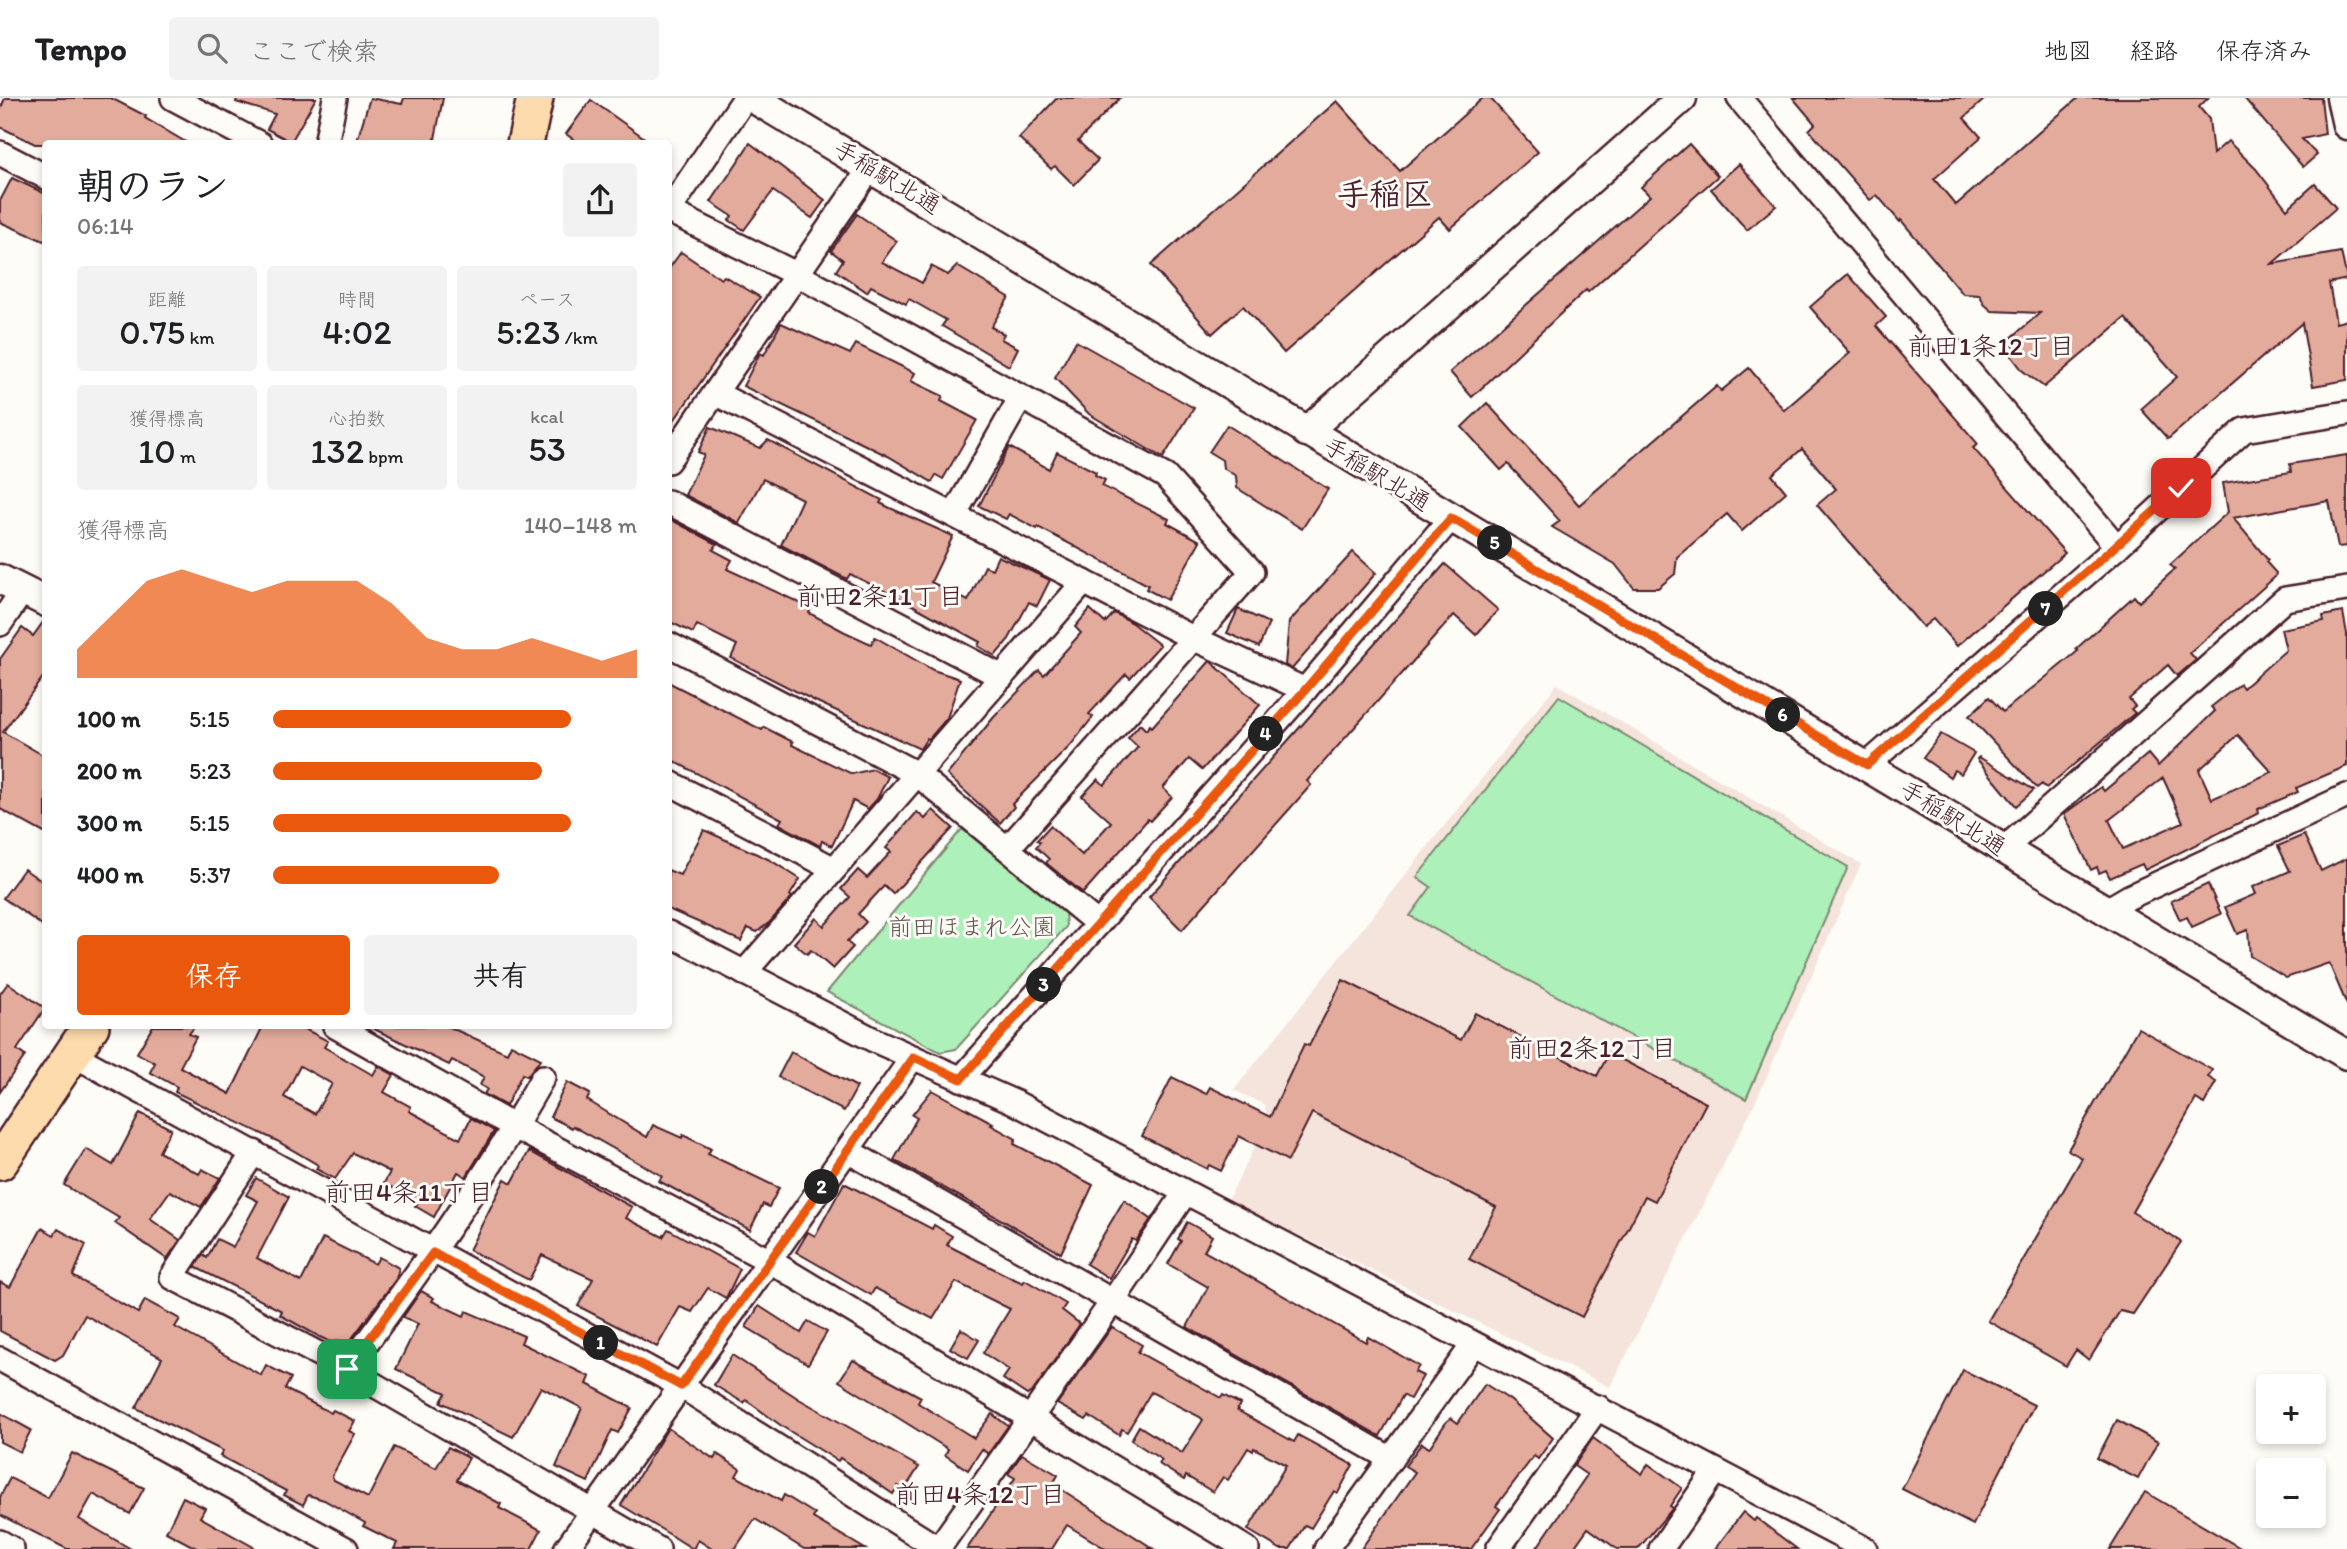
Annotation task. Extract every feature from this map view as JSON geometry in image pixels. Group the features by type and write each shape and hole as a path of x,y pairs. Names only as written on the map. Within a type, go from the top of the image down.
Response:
{"main road":[{"path":"526,140 535,98"},
{"path":"0,1162 89,1029"}],"street":[{"path":"173,98 252,140"},
{"path":"327,140 335,98"},
{"path":"672,207 745,98"},
{"name":"手稲駅北通","path":"753,98 2347,1055"},
{"name":"手稲駅北通","path":"1306,432 1682,98"},
{"path":"1739,98 2117,547"},
{"path":"2342,98 2347,125"},
{"path":"0,153 42,175"},
{"path":"672,455 871,167"},
{"path":"672,212 797,275 1165,476 1252,572 1008,848"},
{"path":"715,393 1193,638 1305,690"},
{"path":"954,515 1020,399"},
{"path":"1867,765 2117,547 2244,430 2347,413"},
{"path":"672,504 1002,677"},
{"path":"961,1079 1305,690 1451,518"},
{"path":"744,973 1084,582"},
{"path":"2004,849 2285,599 2347,589"},
{"path":"0,624 23,591"},
{"path":"672,646 917,774 1098,924"},
{"path":"672,784 834,869"},
{"path":"2105,911 2347,796"},
{"path":"672,935 914,1057 1014,1102 1862,1548"},
{"path":"340,1029 515,1126 770,1261 1247,1549"},
{"path":"72,1054 681,1386 938,1549 1113,1301 1185,1193"},
{"path":"566,1549 914,1057"},
{"path":"347,1369 433,1253 515,1126 543,1077"},
{"path":"848,1151 1391,1459"},
{"path":"254,1152 172,1277 347,1369 658,1549"},
{"path":"1326,1549 1473,1345"},
{"path":"0,1359 346,1549"},
{"path":"1498,1549 1598,1407"},
{"path":"1661,1549 1715,1471"},
{"path":"0,1542 12,1549"}],"shaded area":[{"path":"1557,684 1861,864 1753,1107 1610,1387 1228,1200 1267,1122 1265,1105 1234,1090"}],"green space":[{"path":"1559,696 1848,867 1746,1099 1410,916 1431,887 1417,877"},
{"name":"前田ほまれ公園","path":"962,829 1065,910 1066,927 956,1049 940,1052 827,992"}],"building":[{"path":"5,98 111,98 146,116 145,118 182,140 42,140 42,144 35,144 0,127 0,110"},
{"path":"237,98 316,98 292,140 267,129 275,114 236,102"},
{"path":"370,98 402,104 404,98 443,98 435,140 357,140"},
{"path":"1057,98 1120,98 1078,141 1098,160 1074,185 1055,166 1051,169 1019,138"},
{"path":"1483,98 1490,98 1538,152 1450,229 1439,217 1284,353 1243,306 1212,334 1151,265 1337,101 1400,171"},
{"path":"1793,98 1986,98 1964,118 1981,137 1934,179 1956,205 2078,98 2208,98 2199,107 2209,119 2213,154 2228,141 2256,169 2287,209 2315,184 2336,208 2272,264 2341,252 2347,279 2329,283 2336,323 2347,320 2347,380 2313,386 2302,323 2168,439 2141,409 2177,377 2125,318 2044,387 2023,371 2010,354 2015,349 2010,339 2040,313 1992,311 1984,304 1980,295 1963,294 1901,220 1900,222 1877,195 1870,200 1809,130 1815,124"},
{"path":"2244,98 2321,98 2325,134 2302,139 2317,155 2303,167"},
{"path":"591,100 647,140 574,140 566,134"},
{"path":"750,143 825,200 812,218 773,191 744,230 729,220 732,216 711,202"},
{"path":"1689,144 1718,176 1588,292 1586,290 1472,397 1450,372 1650,196 1641,187"},
{"path":"1739,164 1776,206 1747,230 1711,189"},
{"path":"12,178 42,192 42,240 0,222 0,201"},
{"path":"857,214 897,241 882,262 922,283 931,266 948,275 957,266 1009,297 991,327 1004,334 1001,339 1018,348 1009,366 942,326 946,320 909,299 906,304 871,286 867,292 836,271 843,260 831,251"},
{"path":"681,252 721,279 724,276 760,297 672,423 672,264"},
{"path":"1848,274 1886,317 1876,326 1978,444 1973,448 2065,553 1957,646 1933,619 1923,627 1817,505 1836,489 1802,449 1772,475 1786,492 1742,531 1727,514 1677,557 1675,574 1658,588 1634,588 1615,564 1552,527 1560,521 1508,464 1501,470 1462,427 1487,403 1579,505 1717,386 1721,391 1749,368 1784,410 1850,353 1810,307"},
{"path":"781,323 850,354 856,344 915,373 911,381 943,396 941,401 977,420 943,479 936,475 932,482 888,456 743,386 760,353 764,355"},
{"path":"1076,341 1194,408 1163,458 1089,414 1055,378"},
{"path":"1227,425 1328,489 1302,529 1237,488 1236,476 1223,468 1222,460 1209,452"},
{"path":"710,427 760,448 768,440 882,500 880,503 953,536 931,582 968,601 985,566 992,569 998,556 1050,580 1037,606 1029,602 1009,639 995,656 978,646 980,642 903,600 850,574 847,579 781,545 802,499 763,479 739,523 685,495 704,455 698,452"},
{"path":"1009,447 1049,469 1057,452 1096,472 1095,475 1105,480 1102,486 1169,519 1167,523 1200,541 1167,600 1146,589 1148,585 1038,527 1037,529 1009,514 1006,519 979,506"},
{"path":"2347,455 2347,546 2338,547 2329,501 2233,518 2268,560 2266,562 2276,573 2275,577 2190,653 2196,660 2177,676 2168,665 2129,699 2135,706 2131,709 2135,713 2046,788 2042,784 2037,788 1969,716 1989,697 2003,712 2078,651 2076,649 2134,596 2139,602 2175,569 2170,565 2228,512 2223,483 2291,472 2290,464"},
{"path":"672,520 717,544 713,550 732,560 727,569 811,608 809,613 845,632 871,644 875,637 933,670 960,679 947,718 920,749 815,701 731,658 737,645 697,625 693,633 672,623"},
{"path":"1353,552 1376,573 1292,669 1285,665 1289,622"},
{"path":"1445,564 1498,610 1476,635 1454,615 1307,781 1311,785 1182,930 1149,897"},
{"path":"1090,609 1105,623 1114,613 1128,620 1160,645 1130,678 1126,674 1089,714 1093,717 1070,746 1012,804 1014,807 1000,823 947,775 994,717 1039,670 1044,675 1081,633 1075,627"},
{"path":"1238,609 1269,623 1259,647 1227,633"},
{"path":"2343,612 2347,634 2347,766 2296,788 2298,792 2258,809 2259,813 2145,870 2142,864 2110,878 2106,870 2099,873 2097,867 2091,870 2064,814 2101,787 2104,791 2148,754 2158,766 2215,711 2211,707 2240,684 2243,688 2286,650 2281,629 2324,621 2323,616","holes":["2238,735 2272,772 2212,799 2199,770","2163,778 2183,822 2123,849 2109,820"]},
{"path":"42,624 42,678 3,732 42,755 42,832 0,809 0,659 22,628 33,636"},
{"path":"1210,661 1260,705 1202,770 1189,759 1163,788 1172,797 1150,821 1148,819 1083,893 1046,863 1049,859 1036,847 1040,842 1037,840 1050,826 1082,855 1111,822 1082,796 1098,779 1104,785 1138,747 1128,738 1140,724 1146,730 1150,725 1152,727"},
{"path":"672,684 762,730 764,727 793,742 792,745 852,774 873,769 888,777 877,799 868,809 853,801 832,846 822,841 820,846 779,824 782,819 672,760"},
{"path":"1941,734 1974,753 1961,774 1954,770 1950,777 1923,758"},
{"path":"1979,757 2034,790 2016,806 1977,759"},
{"path":"933,810 953,828 893,894 884,886 858,914 866,922 847,942 853,947 833,969 811,950 807,954 794,943 816,918 824,926 850,897 841,889 858,870 867,878 891,852 886,848 917,812 925,819"},
{"path":"704,830 770,860 800,879 790,895 792,897 770,922 757,932 748,928 741,941 672,911 672,872 680,875"},
{"path":"2304,835 2321,871 2347,858 2347,1005 2329,963 2286,978 2250,956 2248,930 2237,934 2225,907 2256,894 2253,887 2290,871 2278,846"},
{"path":"24,869 42,881 42,925 3,898"},
{"path":"2208,884 2221,914 2192,927 2187,917 2180,920 2171,901"},
{"path":"1343,980 1461,1040 1475,1013 1597,1076 1609,1053 1706,1103 1655,1201 1645,1196 1582,1317 1469,1259 1496,1207 1312,1113 1288,1161 1239,1136 1221,1171 1209,1165 1207,1169 1142,1136 1172,1077 1206,1094 1210,1087 1270,1117 1304,1044 1309,1046"},
{"path":"8,983 42,1006 42,1012 17,1050 25,1056 0,1092 0,994"},
{"path":"2138,1028 2212,1070 2208,1077 2216,1082 2204,1104 2196,1099 2132,1212 2181,1242 2133,1314 2120,1311 2089,1360 2076,1350 2066,1366 1988,1321 2082,1158 2068,1150"},
{"path":"151,1029 193,1029 189,1034 196,1037 180,1067 230,1094 262,1029 305,1029 328,1041 324,1047 373,1075 378,1066 394,1075 384,1092 411,1107 409,1111 460,1139 471,1118 494,1131 466,1177 458,1172 434,1217 415,1206 418,1202 384,1183 390,1172 353,1153 335,1179 316,1169 318,1165 277,1141 175,1092 177,1087 150,1072 155,1063 137,1053","holes":["300,1066 332,1084 315,1114 284,1097"]},
{"path":"374,1029 454,1029 507,1053 511,1044 541,1059 527,1076 522,1074 506,1106 484,1094 487,1089 480,1085 484,1077 452,1060 449,1065"},
{"path":"791,1052 857,1087 844,1111 778,1077"},
{"path":"567,1082 590,1094 587,1100 647,1137 653,1125 682,1138 683,1135 711,1149 708,1154 779,1188 769,1207 763,1204 750,1230 659,1181 662,1176 573,1126 572,1128 550,1117"},
{"path":"932,1090 993,1123 991,1125 1016,1139 1014,1144 1093,1185 1061,1253 894,1160 917,1118 912,1115"},
{"path":"140,1113 171,1129 159,1152 199,1174 202,1169 220,1178 201,1207 170,1191 150,1219 180,1240 167,1259 115,1223 119,1218 64,1185 86,1149 113,1165"},
{"path":"529,1151 632,1207 626,1218 663,1237 668,1229 740,1269 726,1298 708,1288 692,1312 680,1307 657,1347 578,1306 593,1279 542,1255 529,1280 469,1250 505,1179 512,1183"},
{"path":"256,1178 289,1197 257,1258 301,1282 323,1238 375,1264 379,1257 399,1268 396,1279 347,1345 337,1340 335,1344 320,1337 280,1315 282,1311 195,1267 203,1255 207,1258 217,1239 233,1247 258,1201 246,1195"},
{"path":"844,1183 932,1229 934,1225 952,1236 947,1245 1023,1283 1025,1280 1066,1304 1062,1310 1080,1324 1033,1391 1027,1395 1003,1379 1009,1370 983,1353 1010,1309 956,1282 933,1319 875,1288 871,1295 796,1252 808,1232 815,1236"},
{"path":"1124,1200 1151,1219 1136,1241 1132,1239 1109,1278 1086,1264"},
{"path":"1187,1222 1212,1236 1204,1251 1366,1342 1368,1337 1419,1366 1415,1372 1423,1376 1410,1399 1403,1395 1380,1436 1187,1327 1208,1287 1168,1264 1181,1241 1178,1239"},
{"path":"42,1228 54,1235 58,1229 86,1245 73,1276 138,1313 145,1300 180,1319 175,1327 261,1375 266,1365 291,1378 285,1389 331,1413 333,1410 355,1421 349,1431 355,1434 332,1476 334,1480 368,1498 394,1447 436,1468 448,1447 469,1458 457,1480 501,1504 499,1508 541,1530 531,1549 394,1549 397,1543 363,1526 365,1523 324,1500 308,1495 303,1505 284,1495 286,1491 220,1456 223,1451 136,1408 162,1358 85,1315 63,1355 55,1360 0,1331 0,1282 10,1287"},
{"path":"421,1291 434,1298 432,1301 464,1316 466,1311 524,1336 521,1343 590,1377 587,1384 632,1408 618,1433 612,1430 588,1482 556,1467 582,1408 541,1387 513,1437 441,1402 446,1393 396,1369 418,1324 403,1317"},
{"path":"759,1306 801,1333 808,1321 827,1332 808,1364 746,1327"},
{"path":"1112,1327 1142,1345 1138,1352 1221,1398 1223,1395 1240,1404 1237,1410 1294,1442 1298,1435 1353,1465 1338,1493 1334,1491 1311,1528 1305,1525 1290,1549 1280,1549 1248,1530 1286,1465 1254,1448 1253,1451 1248,1448 1228,1480 1223,1477 1213,1492 1186,1476 1184,1480 1159,1464 1162,1460 1131,1440 1139,1426 1182,1453 1203,1420 1200,1417 1151,1392 1127,1432 1122,1429 1119,1435 1089,1416 1086,1420 1057,1404"},
{"path":"961,1329 979,1340 968,1358 950,1348"},
{"path":"732,1355 799,1399 919,1467 904,1490 898,1486 893,1494 840,1458 838,1461 783,1427 746,1400 744,1403 714,1385"},
{"path":"853,1360 921,1397 918,1403 974,1438 992,1414 1008,1426 988,1454 982,1449 968,1470 945,1455 948,1449 839,1381"},
{"path":"1963,1370 2034,1405 1973,1525 1902,1489"},
{"path":"1485,1384 1510,1400 1553,1438 1538,1459 1534,1456 1496,1506 1500,1509 1471,1549 1361,1549 1415,1472 1405,1466 1422,1443 1429,1448 1451,1418 1458,1423"},
{"path":"0,1413 31,1430 20,1452 0,1442"},
{"path":"2117,1420 2158,1442 2138,1479 2097,1458"},
{"path":"668,1428 714,1459 717,1454 740,1469 736,1476 781,1501 784,1495 815,1514 813,1518 865,1549 804,1549 755,1519 735,1549 712,1549 698,1540 693,1549 621,1505"},
{"path":"1593,1438 1642,1474 1648,1464 1682,1488 1670,1506 1673,1508 1638,1549 1617,1549 1588,1528 1573,1549 1536,1549 1587,1475 1574,1466"},
{"path":"72,1453 144,1488 130,1514 93,1494 79,1519 131,1549 67,1549 0,1515 0,1497 10,1478 48,1498"},
{"path":"1022,1454 1058,1475 1053,1484 1154,1549 1106,1549 1067,1525 1052,1549 967,1549 1015,1478 1008,1474"},
{"path":"2145,1492 2242,1549 2110,1549"},
{"path":"183,1497 205,1508 200,1517 257,1549 198,1549 166,1532"},
{"path":"1743,1512 1754,1521 1756,1518 1797,1549 1715,1549"}],"district":[{"name":"手稲区","path":"1385,194"},
{"name":"前田1条12丁目","path":"1991,346"},
{"name":"前田2条11丁目","path":"880,596"},
{"name":"前田2条12丁目","path":"1592,1048"},
{"name":"前田4条11丁目","path":"409,1192"},
{"name":"前田4条12丁目","path":"980,1494"}],"route":[{"path":"347,1369 433,1253 681,1386 914,1057 961,1079 1305,690 1451,518 1867,765 2181,488"}]}
